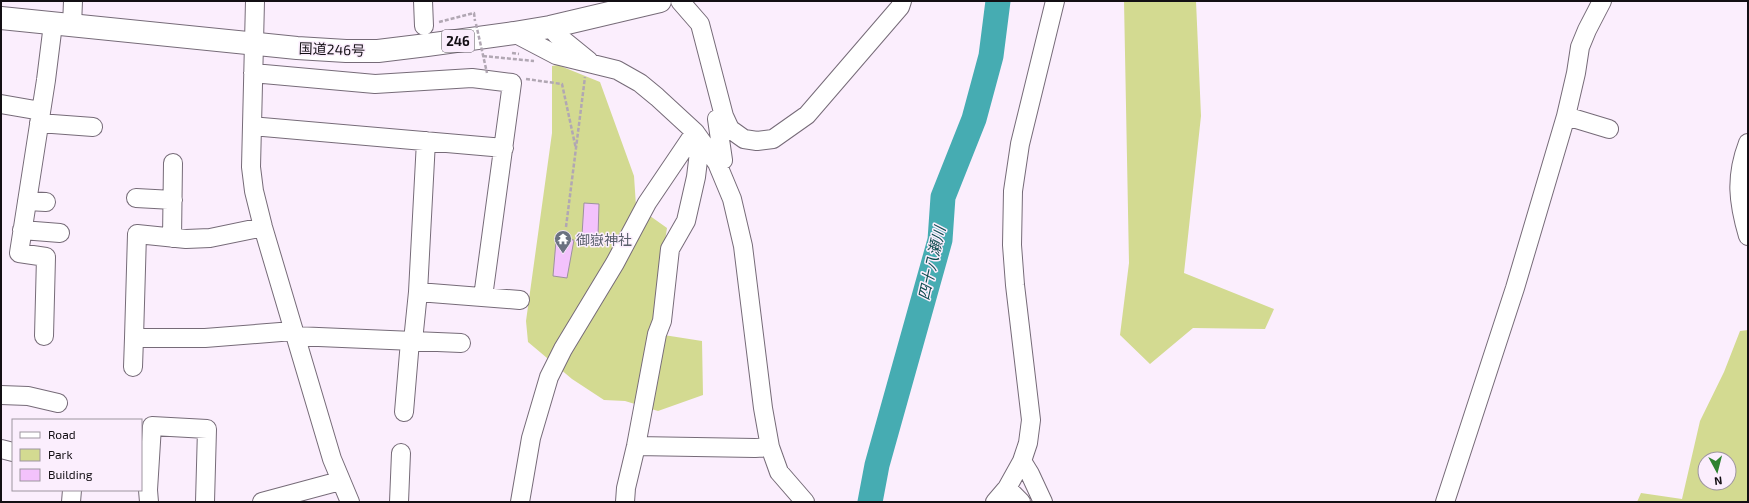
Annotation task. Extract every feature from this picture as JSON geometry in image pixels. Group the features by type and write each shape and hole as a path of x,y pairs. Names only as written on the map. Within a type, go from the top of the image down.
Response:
{"highway":[{"name":"国道246号","path":"1,18 311,49 378,51 550,27 660,1"}],"street":[{"path":"44,336 46,257 19,253 40,117 62,25 73,1"},
{"path":"255,1 251,167 254,191 263,227 332,458 340,481 350,502"},
{"path":"424,1 424,26"},
{"path":"680,1 700,24 724,116 730,129 744,139 757,141 773,139 807,115 900,7 902,1"},
{"path":"995,502 1007,488 1022,461 1028,443 1031,420 1015,285 1012,245 1013,191 1020,144 1055,1"},
{"path":"1445,502 1515,288 1566,116 1576,73 1580,47 1602,1"},
{"path":"550,27 557,35 589,62"},
{"path":"514,33 556,55 617,70 640,83 657,97 699,138 717,163 732,198 743,246 763,408 770,447 779,472 805,502"},
{"path":"253,73 375,84 472,78 512,83 483,297"},
{"path":"1,104 40,117 93,127"},
{"path":"717,163 723,160 716,119 724,116"},
{"path":"1566,116 1609,129"},
{"path":"252,126 504,148"},
{"path":"625,502 626,488 636,446 657,334 662,321 670,249 686,221 696,177 699,138"},
{"path":"520,502 531,438 549,377 563,349 615,263 647,203 699,138"},
{"path":"404,412 411,341 418,292 426,141"},
{"path":"1748,143 1740,170 1739,189 1740,209 1748,236"},
{"path":"172,238 173,163"},
{"path":"136,198 173,200"},
{"path":"27,200 46,202"},
{"path":"133,367 134,338 130,233 186,239 210,238 263,227"},
{"path":"22,230 60,233"},
{"path":"418,292 520,300"},
{"path":"134,338 205,338 294,333 461,343"},
{"path":"1,395 28,396 58,403"},
{"path":"149,502 148,490 152,426 207,428 204,502"},
{"path":"636,446 770,447"},
{"path":"1,449 12,452"},
{"path":"401,453 405,493"},
{"path":"1022,461 1043,502"},
{"path":"262,502 340,481"},
{"path":"1007,488 1021,502"},
{"path":"71,502 72,491"}],"path":[{"path":"424,26 474,13 487,74"},
{"path":"483,56 535,62"},
{"path":"566,227 589,62"},
{"path":"525,78 562,84 576,149"}],"green space":[{"path":"1124,1 1196,1 1201,116 1184,273 1274,309 1265,329 1193,328 1150,364 1120,335 1129,263"},
{"path":"558,65 600,82 634,176 636,206 667,228 651,333 702,341 703,395 658,411 625,401 604,400 572,379 528,342 526,321 552,133 552,66"},
{"path":"1748,330 1748,502 1637,502 1641,493 1682,499 1700,421 1724,372 1740,331"}],"building":[{"path":"584,203 599,204 598,236 582,235"},
{"name":"御嶽神社","path":"561,239 574,240 567,278 553,276 556,241 560,242"}],"waterway":[{"name":"四十八瀬川","path":"870,502 877,465 940,240 943,197 974,119 991,56 998,1"}],"place":[{"name":"御嶽神社","path":"563,254"}]}
